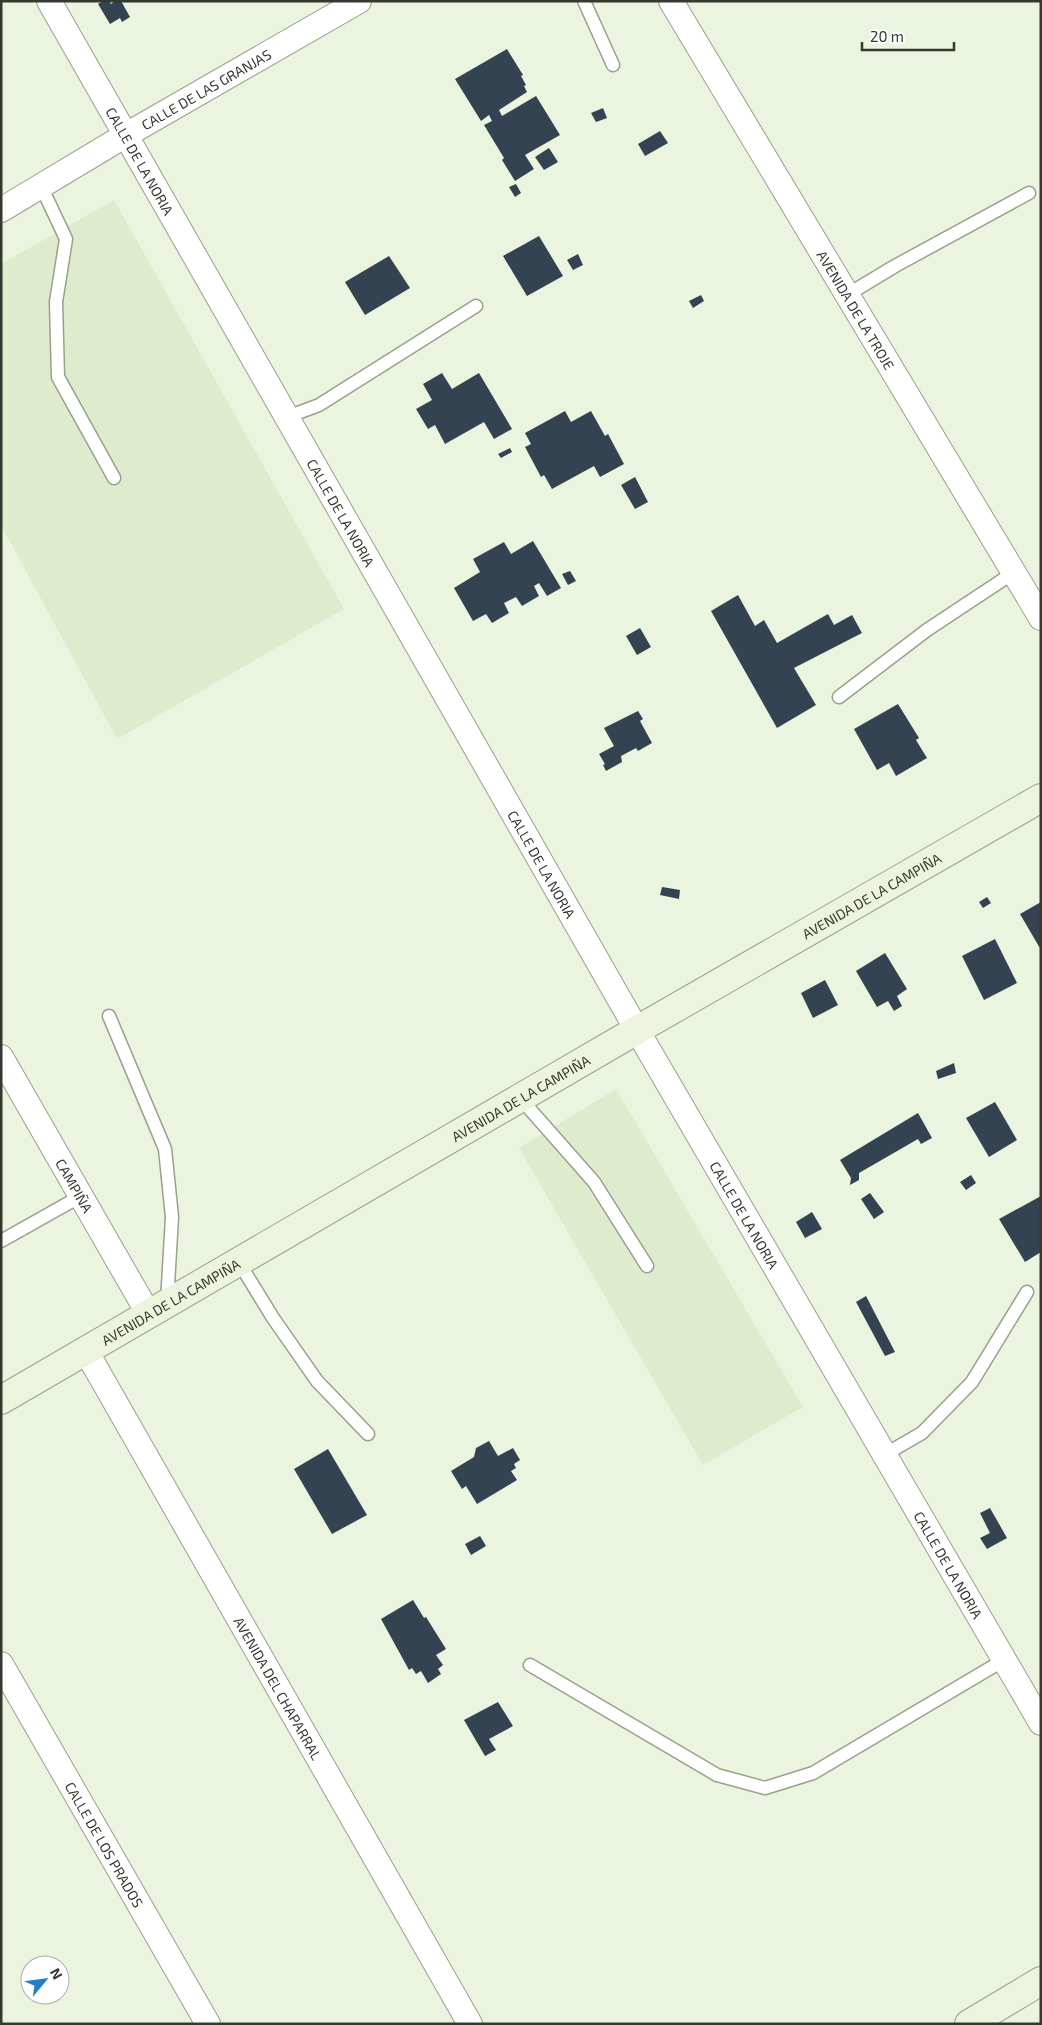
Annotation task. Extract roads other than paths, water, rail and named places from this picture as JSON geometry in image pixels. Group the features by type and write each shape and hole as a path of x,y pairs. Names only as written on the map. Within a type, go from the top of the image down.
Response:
{"street":[{"name":"CALLE DE LA NORIA","path":"48,1 637,1030 1041,1723"},
{"name":"CALLE DE LAS GRANJAS","path":"1,210 126,135 359,1"},
{"name":"AVENIDA DE LA TROJE","path":"671,1 1041,618"},
{"name":"AVENIDA DE LA CAMPIÑA","path":"1,1400 158,1307 1041,798"},
{"name":"CAMPIÑA","path":"1,1057 81,1196 158,1307"},
{"name":"AVENIDA DEL CHAPARRAL","path":"86,1351 470,2024"},
{"name":"CALLE DE LOS PRADOS","path":"1,1664 208,2024"},
{"path":"969,2024 1041,1981"}],"lane":[{"path":"584,1 613,65"},
{"path":"41,186 66,239 56,302 58,377 114,478"},
{"path":"847,295 895,266 1028,193"},
{"path":"287,418 319,405 476,306"},
{"path":"839,697 927,630 1013,573"},
{"path":"109,1016 165,1149 172,1217 158,1307"},
{"path":"520,1098 594,1182 647,1266"},
{"path":"1,1241 81,1196"},
{"path":"238,1261 273,1318 317,1381 368,1434"},
{"path":"884,1455 922,1432 972,1382 1028,1292"},
{"path":"530,1665 717,1775 764,1788 813,1772 1004,1660"}]}
